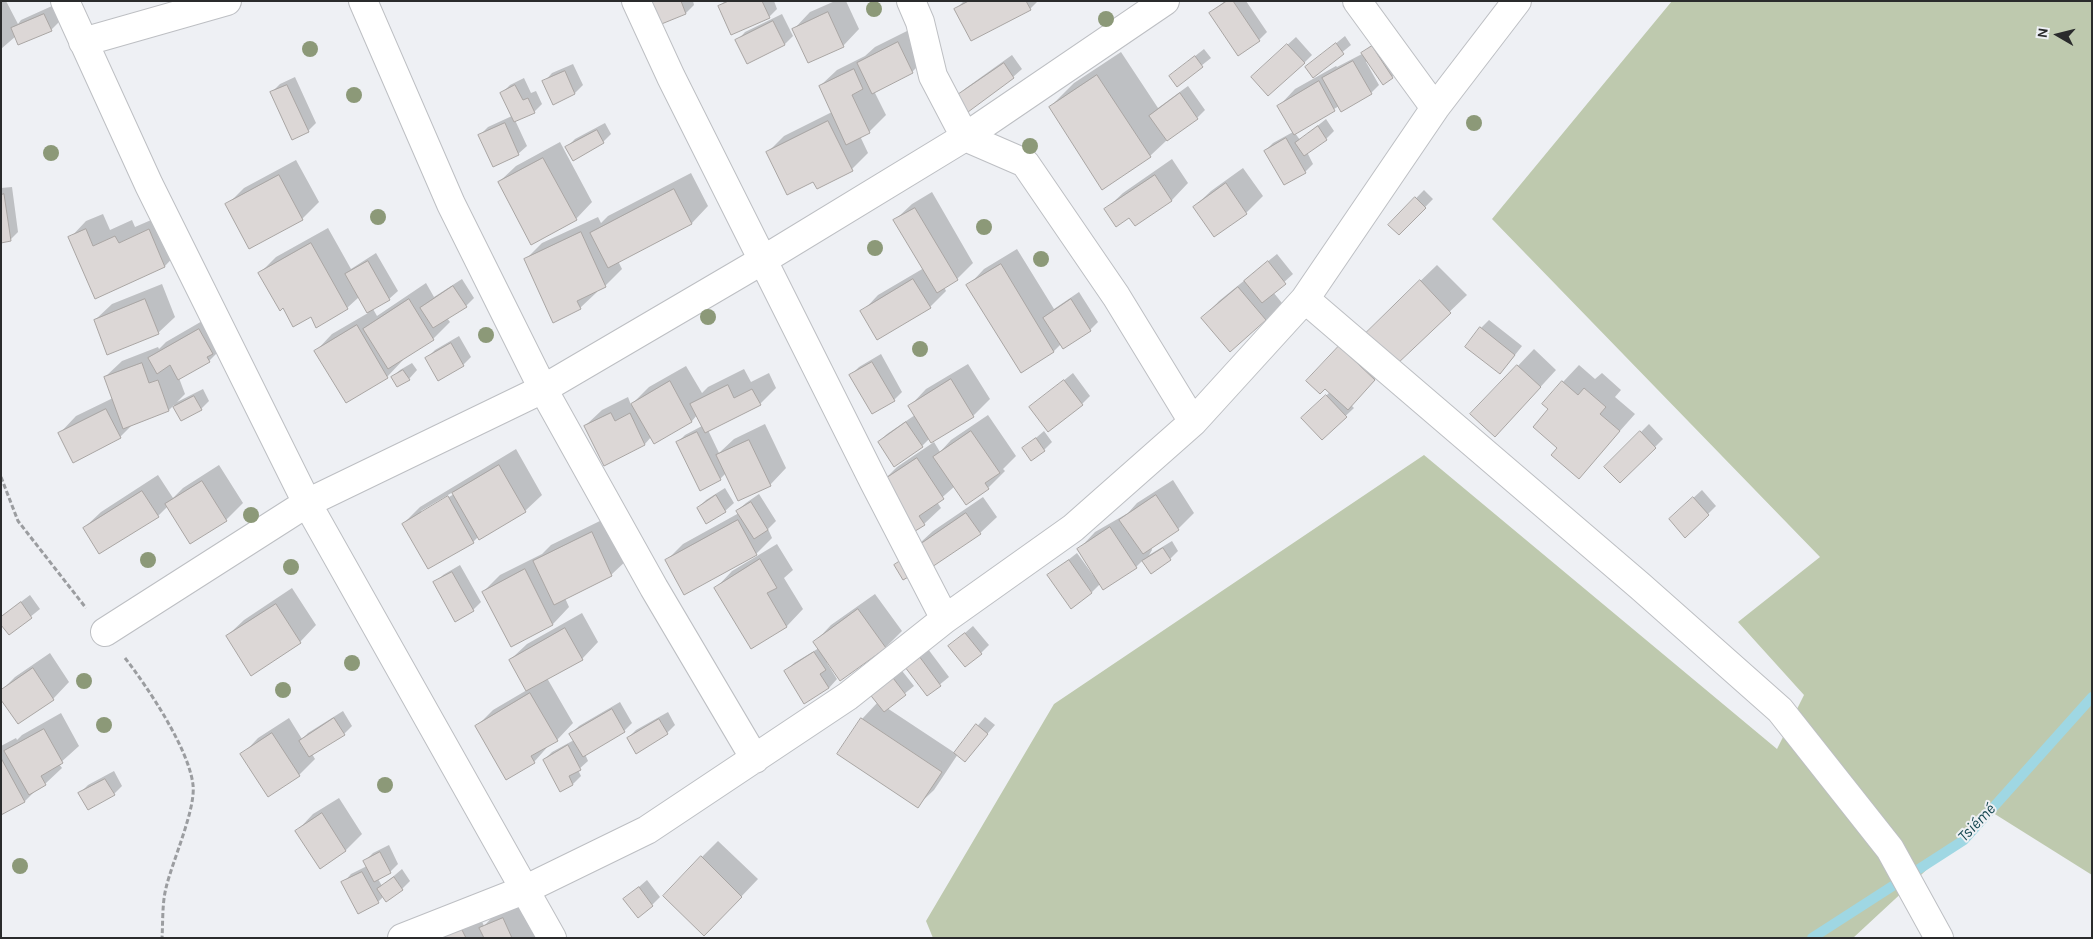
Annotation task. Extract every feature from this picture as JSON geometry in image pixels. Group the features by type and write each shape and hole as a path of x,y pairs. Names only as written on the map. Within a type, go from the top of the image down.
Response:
{"street":[{"path":"65,1 149,185 307,502 552,938"},
{"path":"83,42 227,1"},
{"path":"363,1 452,204 543,389 654,588 755,759"},
{"path":"636,1 671,78 945,619"},
{"path":"912,1 920,22 932,76 965,137 1025,163 1116,296 1192,422"},
{"path":"105,632 307,502 543,389 763,260 965,137 1165,1"},
{"path":"1357,1 1435,108"},
{"path":"402,938 524,890 647,830 848,696 945,619 1073,528 1192,422 1305,299 1435,108 1517,1"},
{"path":"1305,299 1640,586 1780,710 1890,849 1938,938"}],"path":[{"path":"1,477 18,520 148,686 186,759 193,786 190,808 165,890 162,938"}],"green space":[{"path":"1672,1 2092,1 2092,875 1990,811 1853,938 933,938 926,921 1054,704 1424,455 1777,749 1804,695 1738,622 1820,557 1492,219"}],"building":[{"path":"649,1 681,1 686,14 659,25"},
{"path":"729,1 762,1 770,18 731,35 718,6"},
{"path":"969,1 1026,1 1031,10 971,41 954,9"},
{"path":"1227,1 1233,1 1260,41 1238,56 1209,13"},
{"path":"828,12 844,47 808,63 792,29"},
{"path":"44,14 52,31 18,45 11,28"},
{"path":"773,21 785,45 747,64 735,40"},
{"path":"898,42 913,73 872,94 857,63"},
{"path":"1336,43 1344,54 1313,78 1305,67"},
{"path":"1287,44 1305,63 1268,96 1251,77"},
{"path":"1372,46 1393,78 1383,85 1361,53"},
{"path":"1195,56 1203,67 1177,87 1169,76"},
{"path":"1353,61 1372,94 1341,112 1322,78"},
{"path":"1004,63 1014,78 968,112 956,96"},
{"path":"854,69 863,89 852,95 870,133 846,145 819,86"},
{"path":"565,71 575,94 553,105 542,81"},
{"path":"1097,75 1151,157 1102,190 1049,107"},
{"path":"1319,81 1335,111 1294,135 1277,106"},
{"path":"287,85 309,132 292,140 270,92"},
{"path":"515,85 523,100 528,98 535,113 514,122 500,93"},
{"path":"1180,93 1198,119 1167,141 1149,116"},
{"path":"828,121 853,171 817,189 813,182 787,195 766,152"},
{"path":"505,123 519,155 493,167 478,135"},
{"path":"1318,126 1327,140 1304,156 1295,143"},
{"path":"597,130 604,143 573,161 565,147"},
{"path":"1286,138 1306,173 1284,185 1264,151"},
{"path":"543,158 577,220 531,245 498,182"},
{"path":"279,175 303,220 249,249 225,204"},
{"path":"1155,175 1172,201 1135,226 1129,218 1116,227 1104,209"},
{"path":"1226,183 1247,214 1214,237 1193,207"},
{"path":"674,189 692,224 608,268 590,233"},
{"path":"4,194 11,241 1,243 1,195"},
{"path":"1415,197 1426,208 1399,235 1388,225"},
{"path":"915,208 958,280 937,293 893,220"},
{"path":"86,229 93,246 115,236 119,243 149,229 165,267 95,299 68,237"},
{"path":"581,232 606,287 577,301 581,309 553,323 524,259"},
{"path":"311,243 348,309 316,328 311,317 293,327 283,308 280,311 258,273"},
{"path":"368,261 390,300 367,313 345,274"},
{"path":"1268,261 1286,284 1262,303 1244,281"},
{"path":"1001,264 1054,352 1021,373 966,285"},
{"path":"913,279 931,308 877,340 860,311"},
{"path":"1420,280 1451,313 1396,365 1366,333"},
{"path":"453,286 467,307 433,328 420,308"},
{"path":"1238,287 1266,320 1230,352 1201,318"},
{"path":"145,299 159,334 107,355 94,320"},
{"path":"409,299 434,340 388,369 363,329"},
{"path":"1071,299 1091,331 1063,349 1043,318"},
{"path":"357,325 388,378 346,403 314,351"},
{"path":"1480,327 1515,355 1500,374 1465,347"},
{"path":"199,329 213,354 207,357 210,362 178,380 170,365 157,374 148,358"},
{"path":"451,343 464,366 438,381 425,358"},
{"path":"1339,346 1375,380 1348,410 1325,389 1320,394 1306,381"},
{"path":"872,362 895,401 872,414 849,375"},
{"path":"142,363 149,383 158,380 169,411 123,429 104,377"},
{"path":"1517,365 1541,387 1495,437 1470,414"},
{"path":"403,370 410,380 397,387 391,377"},
{"path":"951,379 974,417 931,443 908,406"},
{"path":"1064,380 1083,405 1048,432 1029,407"},
{"path":"670,381 692,422 654,444 631,404"},
{"path":"1562,381 1578,395 1584,388 1606,407 1600,414 1620,431 1579,479 1551,455 1557,448 1533,427 1548,409 1542,404"},
{"path":"728,385 734,398 752,389 761,405 705,433 690,404"},
{"path":"1326,395 1347,417 1322,440 1301,418"},
{"path":"194,396 202,410 181,421 173,407"},
{"path":"106,409 121,438 73,463 58,433"},
{"path":"611,413 615,421 630,413 645,445 604,466 584,426"},
{"path":"906,422 923,447 894,467 878,442"},
{"path":"971,431 1000,473 985,483 989,489 966,505 933,457"},
{"path":"1640,431 1656,448 1620,483 1604,467"},
{"path":"697,432 721,480 700,491 676,442"},
{"path":"1036,438 1045,451 1031,461 1022,448"},
{"path":"749,440 771,486 738,501 716,455"},
{"path":"917,458 944,499 919,516 925,525 907,536 879,483"},
{"path":"499,465 526,512 479,540 452,493"},
{"path":"202,481 227,521 190,544 165,504"},
{"path":"142,491 159,517 99,554 83,528"},
{"path":"716,495 726,512 706,524 697,508"},
{"path":"1156,495 1179,530 1143,554 1119,520"},
{"path":"448,496 474,543 428,569 402,524"},
{"path":"1693,497 1709,515 1685,538 1669,519"},
{"path":"751,502 768,530 754,539 736,511"},
{"path":"966,513 981,534 929,569 915,548"},
{"path":"738,520 757,555 684,595 665,560"},
{"path":"1110,527 1137,568 1103,590 1077,549"},
{"path":"592,532 612,576 554,605 533,561"},
{"path":"1163,548 1171,560 1151,574 1142,561"},
{"path":"908,556 917,572 903,580 894,565"},
{"path":"760,559 777,588 767,593 787,627 751,649 714,588"},
{"path":"1069,560 1092,593 1071,609 1047,575"},
{"path":"525,569 553,625 511,647 482,592"},
{"path":"452,572 474,611 455,622 433,582"},
{"path":"21,602 32,618 9,635 1,625 1,617"},
{"path":"276,604 301,643 251,676 226,636"},
{"path":"858,609 886,648 840,681 813,642"},
{"path":"565,628 583,660 526,691 509,660"},
{"path":"965,633 982,654 965,667 948,646"},
{"path":"814,652 826,670 820,674 829,688 804,704 784,671"},
{"path":"919,656 941,686 927,696 905,667"},
{"path":"33,668 54,700 18,724 1,700 1,690"},
{"path":"890,674 906,695 884,712 868,692"},
{"path":"530,693 558,741 531,756 535,763 506,780 475,726"},
{"path":"612,709 625,732 583,757 569,734"},
{"path":"334,718 345,735 309,757 299,741"},
{"path":"861,718 942,772 918,808 837,754"},
{"path":"659,719 668,734 636,754 627,738"},
{"path":"976,724 988,734 965,762 954,753"},
{"path":"44,729 63,763 41,776 46,785 29,795 4,751"},
{"path":"272,733 300,776 268,797 240,754"},
{"path":"568,745 581,770 569,776 573,785 560,792 543,760"},
{"path":"1,758 25,802 1,815"},
{"path":"105,779 115,795 88,810 78,793"},
{"path":"322,813 346,851 320,869 295,831"},
{"path":"380,852 391,873 374,882 363,861"},
{"path":"701,856 742,897 704,936 663,896"},
{"path":"362,872 379,903 358,914 341,882"},
{"path":"394,877 403,890 386,902 377,889"},
{"path":"639,887 653,906 638,918 623,899"},
{"path":"503,918 512,938 484,938 479,928"},
{"path":"461,928 466,938 440,938"}],"waterway":[{"name":"Tsiémé","path":"1812,938 1964,840 2092,697"}]}
